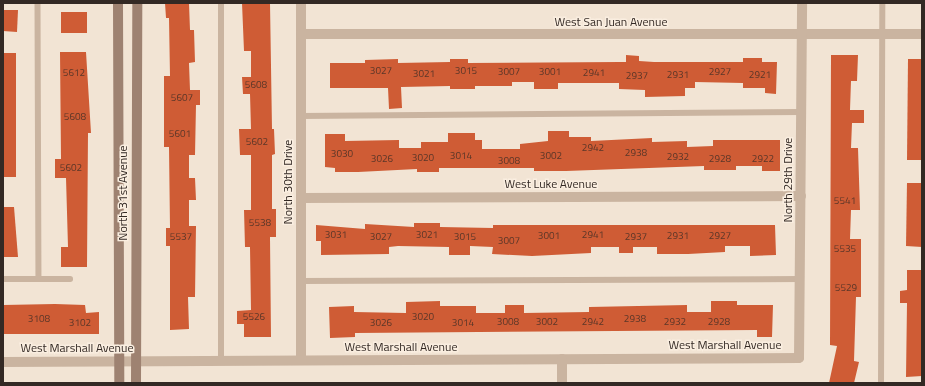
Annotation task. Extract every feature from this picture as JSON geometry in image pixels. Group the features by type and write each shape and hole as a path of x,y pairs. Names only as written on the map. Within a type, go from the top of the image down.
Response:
{"street":[{"name":"North 31st Avenue","path":"118,3 119,383"},
{"name":"North 31st Avenue","path":"136,383 137,3"},
{"name":"North 30th Drive","path":"301,3 301,360"},
{"name":"North 29th Drive","path":"799,358 801,279 802,3"},
{"name":"West San Juan Avenue","path":"301,34 922,34"},
{"path":"118,102 136,102"},
{"name":"West Luke Avenue","path":"301,198 801,196"},
{"name":"West Marshall Avenue","path":"3,362 799,358"},
{"path":"562,359 562,383"}],"lane":[{"path":"38,3 39,279"},
{"path":"221,3 221,361"},
{"path":"881,383 882,3"},
{"path":"301,116 801,112"},
{"path":"3,279 70,279"},
{"path":"300,280 801,279"}],"building":[{"path":"165,3 189,3 190,30 194,30 195,62 189,63 190,90 200,90 200,105 196,105 195,155 189,155 189,178 195,178 196,200 189,200 189,226 196,226 195,297 188,297 189,329 170,330 170,246 166,246 166,228 170,228 169,147 164,147 164,76 170,76 169,18 166,18"},
{"path":"242,3 270,3 272,129 274,129 275,154 272,155 272,209 276,209 276,237 270,237 271,337 244,337 244,324 237,324 237,311 251,310 250,247 245,247 244,210 251,210 251,155 240,155 239,129 251,129 250,94 243,94 242,77 251,77 251,51 244,51"},
{"path":"3,10 18,10 17,32 3,31"},
{"path":"61,12 87,12 87,33 61,33"},
{"path":"60,52 86,52 91,133 88,133 87,267 61,267 61,247 68,247 66,178 55,178 55,159 61,159"},
{"path":"3,53 16,53 16,177 3,177"},
{"path":"626,55 639,56 639,61 654,62 743,62 743,58 762,58 762,62 777,62 776,94 765,93 765,88 743,88 743,83 695,82 695,88 685,88 685,96 645,97 645,90 619,89 619,83 558,83 558,89 534,89 534,82 512,82 512,86 475,86 475,89 450,89 450,86 401,87 402,108 389,109 388,88 330,88 330,63 365,63 365,60 398,59 398,63 450,62 450,59 468,59 468,63 626,62"},
{"path":"831,55 858,55 857,81 851,81 850,110 864,110 864,123 852,123 851,148 858,148 860,210 851,210 850,239 861,239 861,297 856,297 854,361 859,362 854,383 829,383 837,346 830,345"},
{"path":"908,59 922,59 922,160 907,160"},
{"path":"548,131 569,131 569,137 591,137 591,141 652,138 652,142 687,141 687,147 713,146 713,140 780,140 780,171 762,171 762,166 736,166 736,170 704,170 704,166 566,171 534,171 534,168 439,168 439,172 417,172 417,169 335,172 335,168 325,167 325,134 345,134 345,141 399,140 399,148 421,148 421,142 448,142 448,133 475,133 475,140 482,140 482,149 520,149 520,144 548,141"},
{"path":"907,183 922,183 922,247 906,246"},
{"path":"3,207 14,207 18,257 3,257"},
{"path":"414,223 440,223 440,227 493,228 493,225 775,225 776,255 750,256 750,246 725,246 725,252 688,254 657,254 657,247 633,247 633,253 619,253 619,247 591,247 591,253 532,256 492,254 493,247 470,246 470,255 449,255 449,247 398,246 389,247 389,254 321,255 321,241 316,241 316,225 365,229 365,224 414,227"},
{"path":"907,270 922,270 922,376 906,377 907,303 900,303 900,291 907,290"},
{"path":"440,301 440,306 476,306 476,313 505,313 505,305 524,305 524,313 589,312 589,307 687,305 687,312 711,312 711,301 737,301 737,305 773,305 772,337 757,337 757,330 355,333 355,337 330,338 329,307 354,306 354,312 406,313 406,302"},
{"path":"3,305 85,305 86,313 99,312 99,334 3,334"}]}
